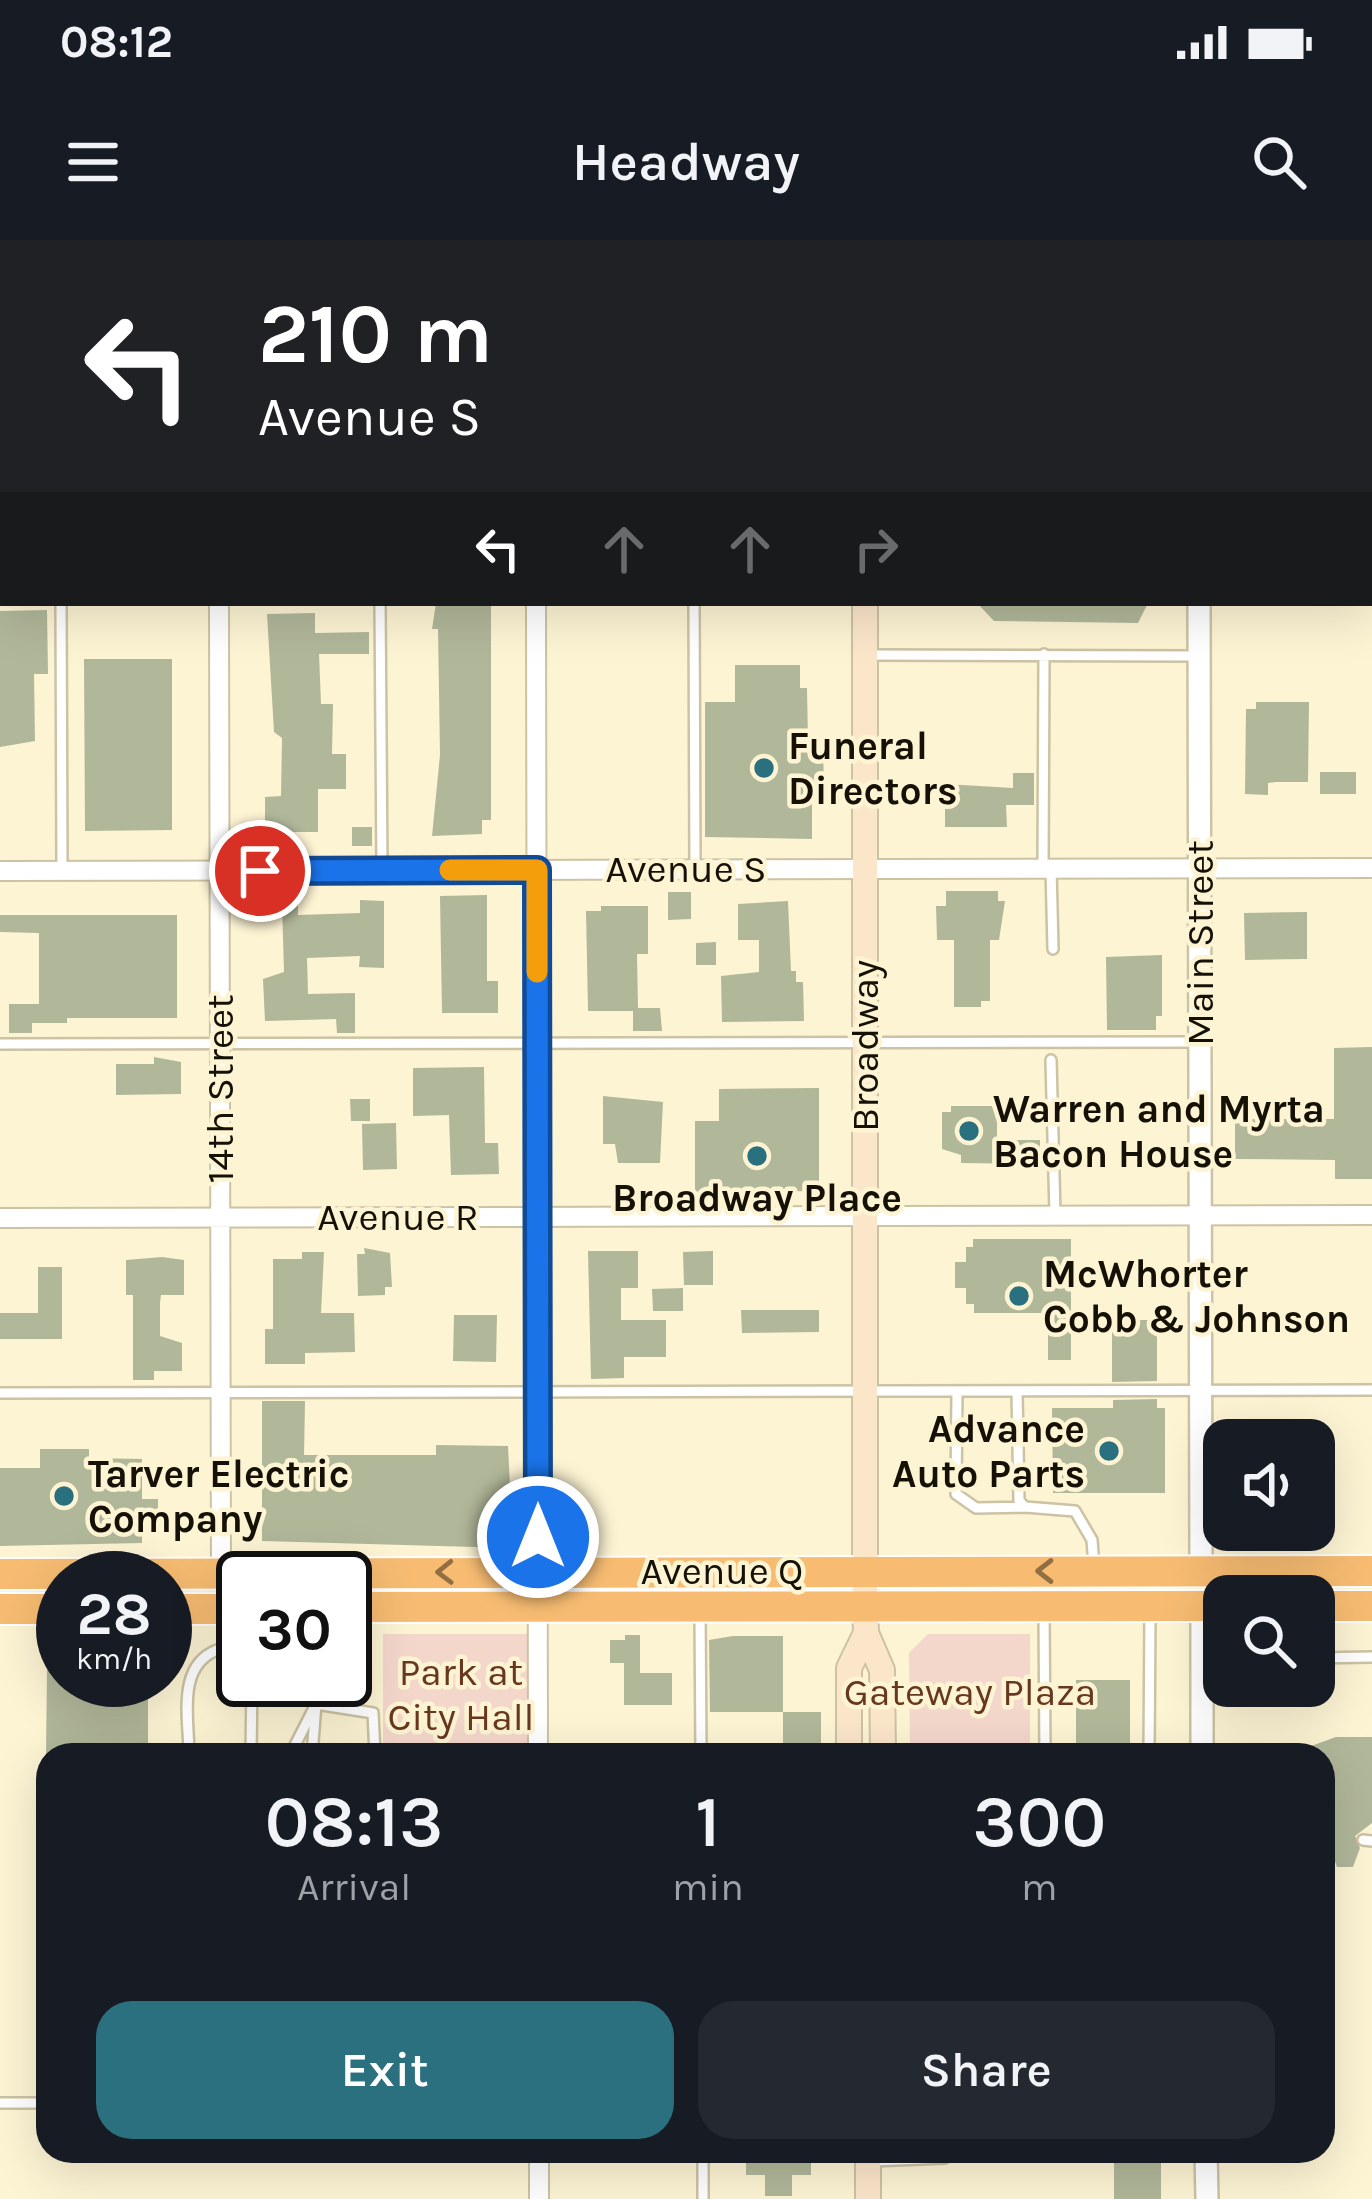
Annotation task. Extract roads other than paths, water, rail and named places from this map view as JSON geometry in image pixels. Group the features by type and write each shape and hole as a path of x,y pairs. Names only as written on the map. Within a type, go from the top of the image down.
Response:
{"highway":[{"name":"Avenue Q","path":"372,1573 1372,1571"},
{"name":"Avenue Q","path":"0,1574 216,1575"},
{"name":"Avenue Q","path":"372,1607 700,1605 865,1619 1044,1605 1203,1606"},
{"path":"1335,1606 1372,1606"},
{"path":"0,1609 36,1609"}],"main road":[{"name":"Broadway","path":"849,1743 849,1668 865,1619 866,1571 865,606"},
{"name":"Broadway","path":"865,1619 882,1670 883,1743"},
{"path":"868,2163 868,2199"}],"street":[{"name":"14th Street","path":"219,606 221,1551"},
{"path":"536,606 538,1743"},
{"name":"Main Street","path":"1199,606 1202,1571"},
{"name":"Avenue S","path":"0,871 1372,868"},
{"name":"Avenue R","path":"0,1217 1372,1215"},
{"path":"1204,1743 1208,1707"},
{"path":"539,2163 539,2199"},
{"path":"1206,2163 1207,2199"}],"lane":[{"path":"61,606 62,871"},
{"path":"380,606 382,870"},
{"path":"694,606 695,869"},
{"path":"1043,654 1053,949"},
{"path":"865,655 1199,656"},
{"path":"0,1044 1200,1042"},
{"path":"1051,1060 1055,1215"},
{"path":"0,1393 1372,1390"},
{"path":"957,1391 956,1494 976,1508 1075,1511 1092,1540 1094,1571"},
{"path":"1017,1391 1016,1493 1025,1508"},
{"path":"700,1605 701,1743"},
{"path":"1044,1605 1045,1743"},
{"path":"1149,1743 1150,1606"},
{"path":"189,1743 189,1676 195,1664 216,1651"},
{"path":"1335,1658 1372,1657"},
{"path":"251,1743 252,1707"},
{"path":"296,1743 314,1707"},
{"path":"313,1743 316,1707"},
{"path":"335,1707 374,1713 375,1743"},
{"path":"0,2103 36,2103"},
{"path":"703,2163 703,2199"}],"place":[{"name":"Funeral Directors","path":"764,768"},
{"name":"Warren and Myrta Bacon House","path":"969,1131"},
{"name":"Broadway Place","path":"757,1156"},
{"name":"McWhorter Cobb & Johnson","path":"1019,1296"},
{"name":"Advance Auto Parts","path":"1109,1451"},
{"name":"Tarver Electric Company","path":"64,1496"}],"park label":[{"name":"Gateway Plaza","path":"970,1692"},
{"name":"Park at City Hall","path":"461,1694"}]}
